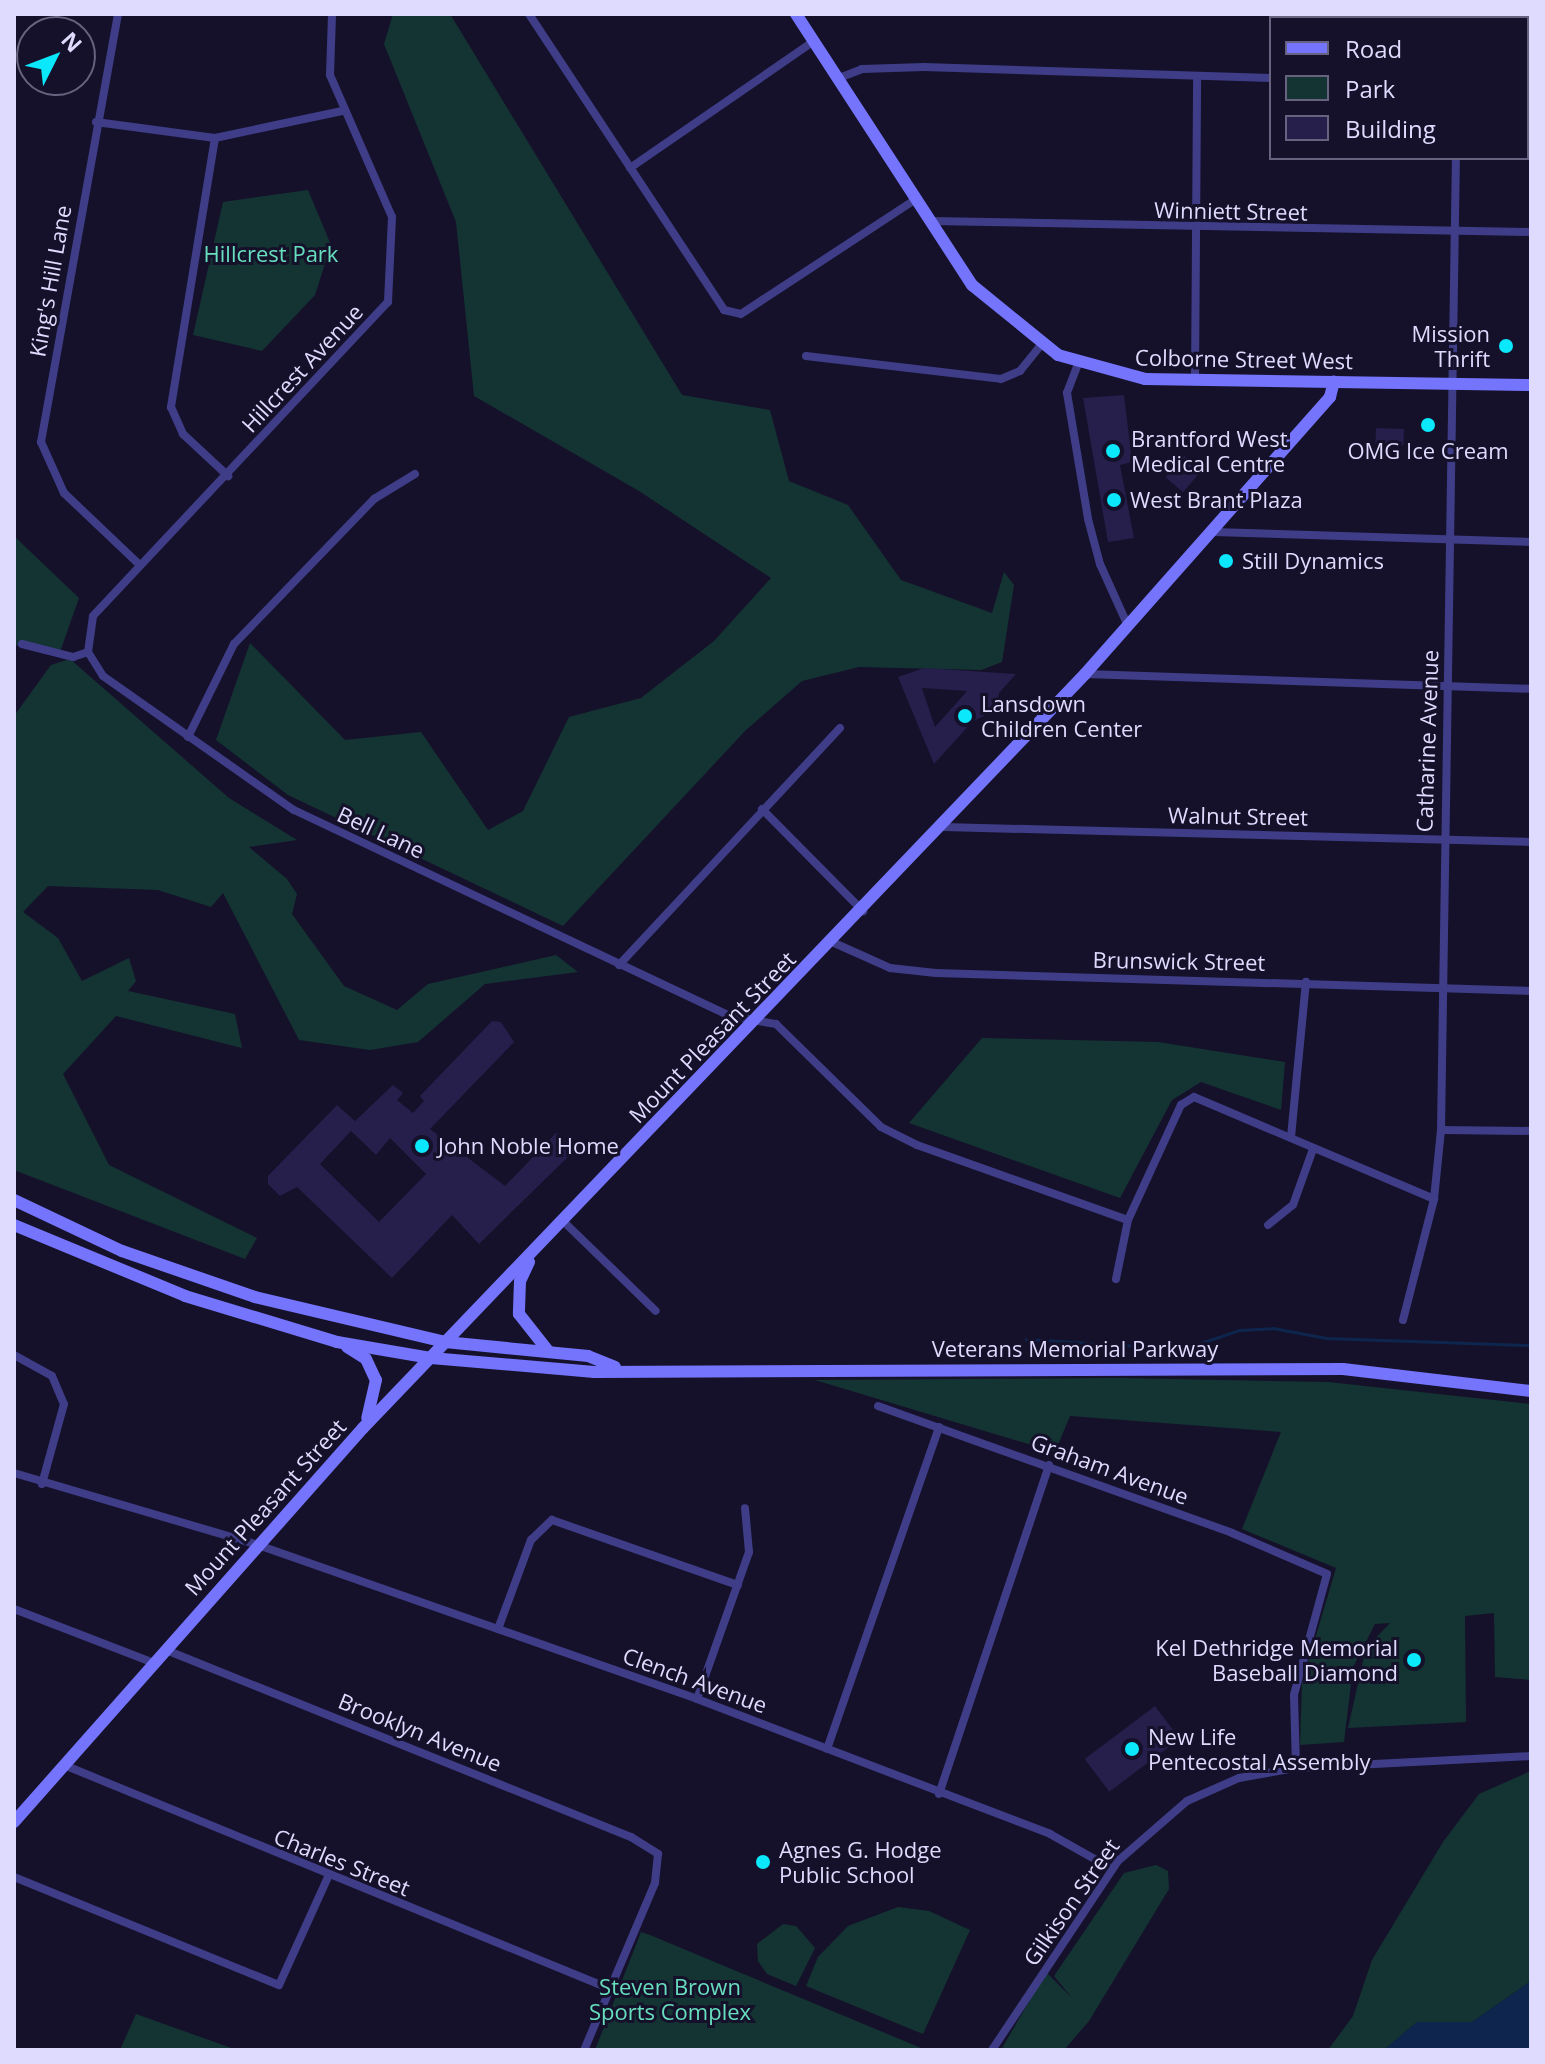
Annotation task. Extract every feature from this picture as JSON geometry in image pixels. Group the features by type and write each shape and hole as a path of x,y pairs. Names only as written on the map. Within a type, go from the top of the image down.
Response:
{"main road":[{"name":"Colborne Street West","path":"796,14 972,285 1041,345 1078,364 1145,379 1531,385"},
{"name":"Mount Pleasant Street","path":"14,1822 363,1428 944,827 1085,674 1214,532 1330,397 1334,381"},
{"name":"Veterans Memorial Parkway","path":"14,1200 187,1276 445,1342 588,1356 618,1368"},
{"name":"Veterans Memorial Parkway","path":"14,1225 185,1296 337,1342 431,1358 594,1372 618,1368 1343,1369 1531,1391"},
{"path":"534,1252 520,1281 519,1314 549,1352"},
{"path":"337,1342 366,1359 376,1380 363,1428"}],"street":[{"name":"King's Hill Lane","path":"118,14 96,122 41,442 64,493 140,565"},
{"name":"Hillcrest Avenue","path":"88,652 93,616 228,476 388,302 392,217 342,111 330,75 332,14"},
{"path":"529,14 724,310 741,314 916,199"},
{"path":"630,168 814,41"},
{"path":"839,78 862,69 924,67 1269,78"},
{"path":"1195,380 1197,77"},
{"path":"96,122 215,138 342,111"},
{"path":"215,138 171,407 183,434 228,476"},
{"name":"Catharine Avenue","path":"1403,1320 1434,1199 1441,1130 1442,839 1448,687 1456,160"},
{"name":"Winniett Street","path":"931,221 1198,229 1531,232"},
{"path":"806,356 1001,379 1020,371 1041,345"},
{"path":"1078,364 1067,393 1088,519 1100,564 1128,626"},
{"path":"188,737 234,644 374,499 415,474"},
{"path":"1214,532 1450,543 1531,542"},
{"path":"22,644 73,657 88,652"},
{"name":"Bell Lane","path":"88,652 103,676 294,810 730,1016 776,1024 881,1127 1128,1220"},
{"path":"1085,674 1531,689"},
{"path":"619,965 840,728"},
{"path":"762,809 863,911"},
{"name":"Walnut Street","path":"944,827 1531,842"},
{"name":"Brunswick Street","path":"832,942 890,968 936,973 1531,991"},
{"path":"1291,1137 1306,982"},
{"path":"1116,1279 1128,1220 1181,1105 1201,1097 1313,1149 1434,1199"},
{"path":"1441,1130 1531,1131"},
{"path":"1268,1225 1293,1205 1313,1149"},
{"path":"563,1221 656,1311"},
{"path":"14,1355 52,1376 64,1404 42,1484"},
{"name":"Graham Avenue","path":"878,1406 1049,1465 1327,1574 1294,1695 1296,1768"},
{"path":"827,1749 939,1427"},
{"path":"939,1794 1049,1465"},
{"name":"Clench Avenue","path":"14,1473 42,1484 258,1545 697,1699 1050,1834 1112,1869"},
{"path":"697,1699 751,1541 745,1508"},
{"path":"498,1629 531,1540 552,1520 738,1585"},
{"path":"14,1609 154,1663"},
{"name":"Brooklyn Avenue","path":"166,1650 631,1837 658,1854 655,1883 608,1988"},
{"name":"Gilkison Street","path":"992,2050 1112,1869 1151,1827 1187,1801 1237,1779 1296,1768 1531,1756"},
{"name":"Charles Street","path":"64,1765 328,1877 608,1988"},
{"path":"14,1877 279,1985 328,1877"},
{"path":"584,2050 608,1988"}],"green space":[{"path":"393,14 450,14 682,395 770,410 789,481 848,505 901,580 992,613 1004,572 1014,585 1002,662 981,670 859,667 802,681 745,731 563,926 288,795 216,740 250,643 345,740 421,732 488,830 523,811 569,717 641,698 714,641 771,578 639,491 474,396 456,222 384,44"},
{"name":"Hillcrest Park","path":"308,190 331,245 315,295 262,351 193,335 223,202"},
{"path":"14,536 79,598 60,652 14,645"},
{"path":"70,659 229,798 297,840 249,847 287,879 297,894 292,914 344,986 397,1010 428,984 556,955 578,972 485,984 418,1042 370,1050 299,1040 223,893 211,907 158,890 48,886 23,912 58,938 82,981 129,958 136,981 128,991 235,1014 242,1048 116,1016 63,1074 109,1165 257,1238 245,1259 14,1170 14,716 51,665"},
{"path":"982,1038 1158,1042 1285,1062 1281,1110 1201,1082 1172,1100 1120,1198 909,1123"},
{"path":"1120,1378 1328,1382 1531,1404 1531,1680 1495,1677 1494,1613 1465,1616 1466,1722 1348,1728 1366,1648 1390,1623 1375,1624 1353,1667 1344,1742 1300,1745 1302,1683 1336,1568 1242,1529 1281,1432 1070,1416 1055,1452 815,1380"},
{"path":"1531,1771 1531,1981 1472,2022 1417,2022 1384,2050 1328,2050 1353,2016 1372,1960 1443,1842 1479,1794"},
{"path":"1156,1865 1168,1871 1169,1889 1089,2021 1064,2050 1001,2050 1046,1972 1072,1998 1054,1976 1124,1873"},
{"path":"898,1907 929,1911 970,1930 923,2034 806,1986 818,1957 848,1926"},
{"path":"783,1924 796,1926 815,1948 796,1986 767,1974 758,1961 757,1944"},
{"name":"Steven Brown Sports Complex","path":"641,1932 650,1935 926,2050 595,2050"},
{"path":"136,2014 237,2050 120,2050"}],"water":[{"path":"1531,1981 1531,2050 1384,2050 1417,2022 1472,2022"}],"building":[{"name":"West Brant Plaza","path":"1124,395 1132,462 1120,465 1134,538 1108,542 1083,398"},
{"path":"1376,428 1404,429 1403,445 1375,444"},
{"path":"1184,456 1201,471 1183,492 1166,477"},
{"name":"Lansdown Children Center","path":"924,668 1016,674 999,693 997,709 972,722 934,764 898,677","holes":["922,688 967,691 935,727"]},
{"name":"John Noble Home","path":"492,1021 501,1022 514,1042 430,1129 505,1186 556,1133 575,1150 479,1244 452,1215 392,1278 297,1187 280,1196 268,1184 268,1176 337,1105 355,1121 393,1085 403,1093 397,1100 413,1113 424,1101 420,1096","holes":["351,1131 376,1155 390,1138 426,1174 379,1222 320,1164"]},
{"name":"New Life Pentecostal Assembly","path":"1155,1706 1180,1739 1109,1792 1085,1759"}],"waterway":[{"path":"1026,1339 1183,1349 1239,1330 1273,1328 1326,1338 1531,1345"}],"place":[{"name":"Mission Thrift","path":"1506,346"},
{"name":"OMG Ice Cream","path":"1428,425"},
{"name":"Brantford West Medical Centre","path":"1113,451"},
{"name":"West Brant Plaza","path":"1114,500"},
{"name":"Still Dynamics","path":"1226,561"},
{"name":"Lansdown Children Center","path":"965,716"},
{"name":"John Noble Home","path":"422,1146"},
{"name":"Kel Dethridge Memorial Baseball Diamond","path":"1414,1660"},
{"name":"New Life Pentecostal Assembly","path":"1132,1749"},
{"name":"Agnes G. Hodge Public School","path":"763,1862"}]}
